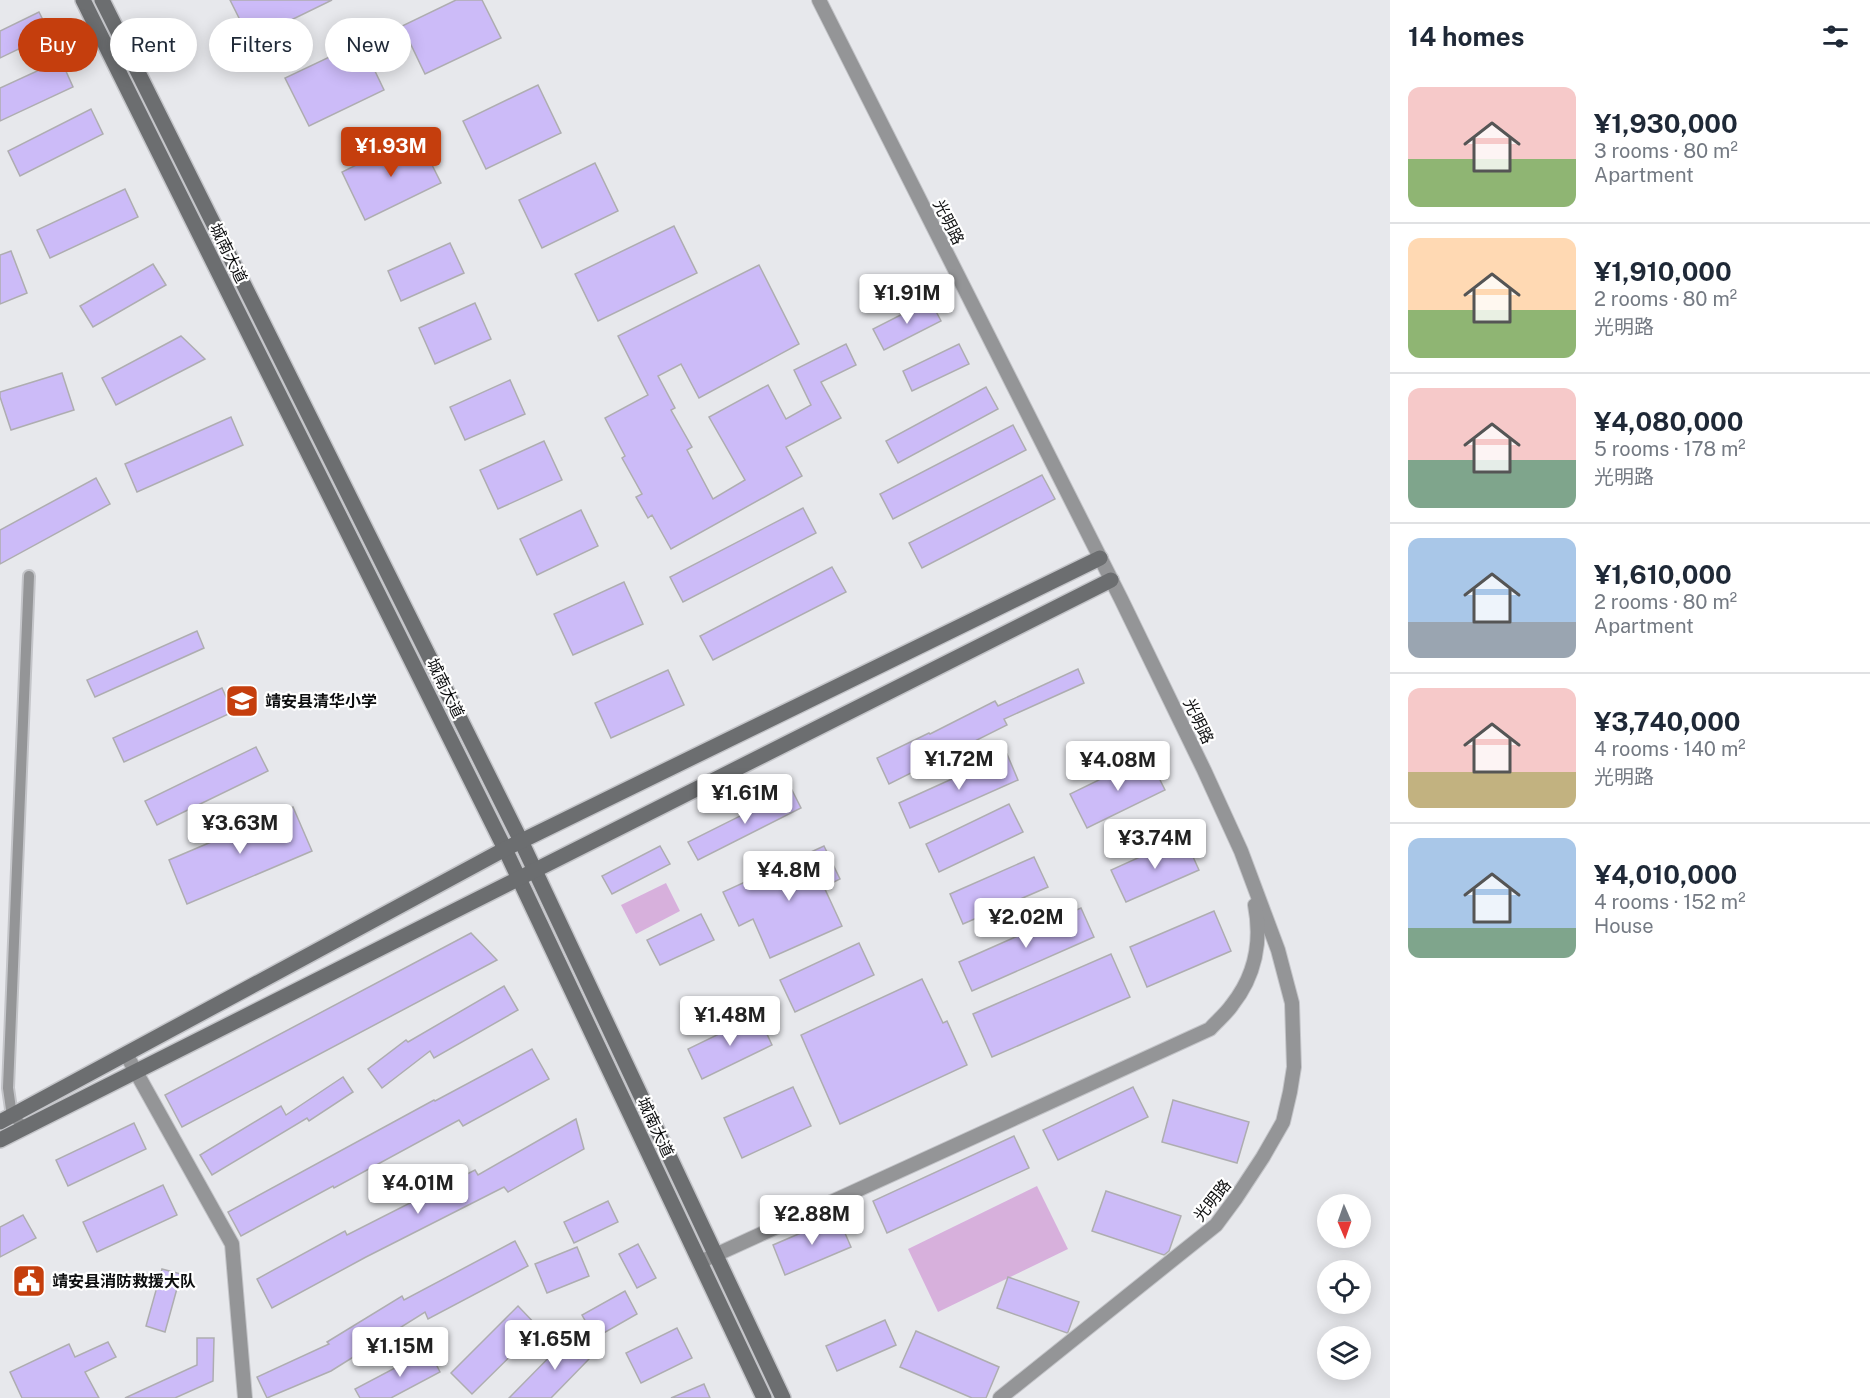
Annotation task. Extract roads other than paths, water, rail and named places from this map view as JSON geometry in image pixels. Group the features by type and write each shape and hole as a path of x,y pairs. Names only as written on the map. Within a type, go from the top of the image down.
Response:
{"main road":[{"name":"城南大道","path":"83,0 505,849 764,1398"},
{"name":"城南大道","path":"102,0 520,841 783,1398"},
{"path":"6,1119 520,841 1100,558"},
{"path":"0,1140 1112,580"}],"street":[{"name":"光明路","path":"819,0 1112,580 1204,770 1241,851 1278,950 1292,1003 1294,1067 1283,1122 1247,1182 1216,1225 1000,1398"},
{"path":"25,1127 6,1119 30,576"},
{"path":"700,1262 1210,1029 1232,1006 1250,979 1257,947 1257,916 1241,851"},
{"path":"126,1054 232,1244 245,1398"}],"place":[{"name":"靖安县清华小学","path":"242,701"},
{"name":"靖安县消防救援大队","path":"29,1281"}]}
